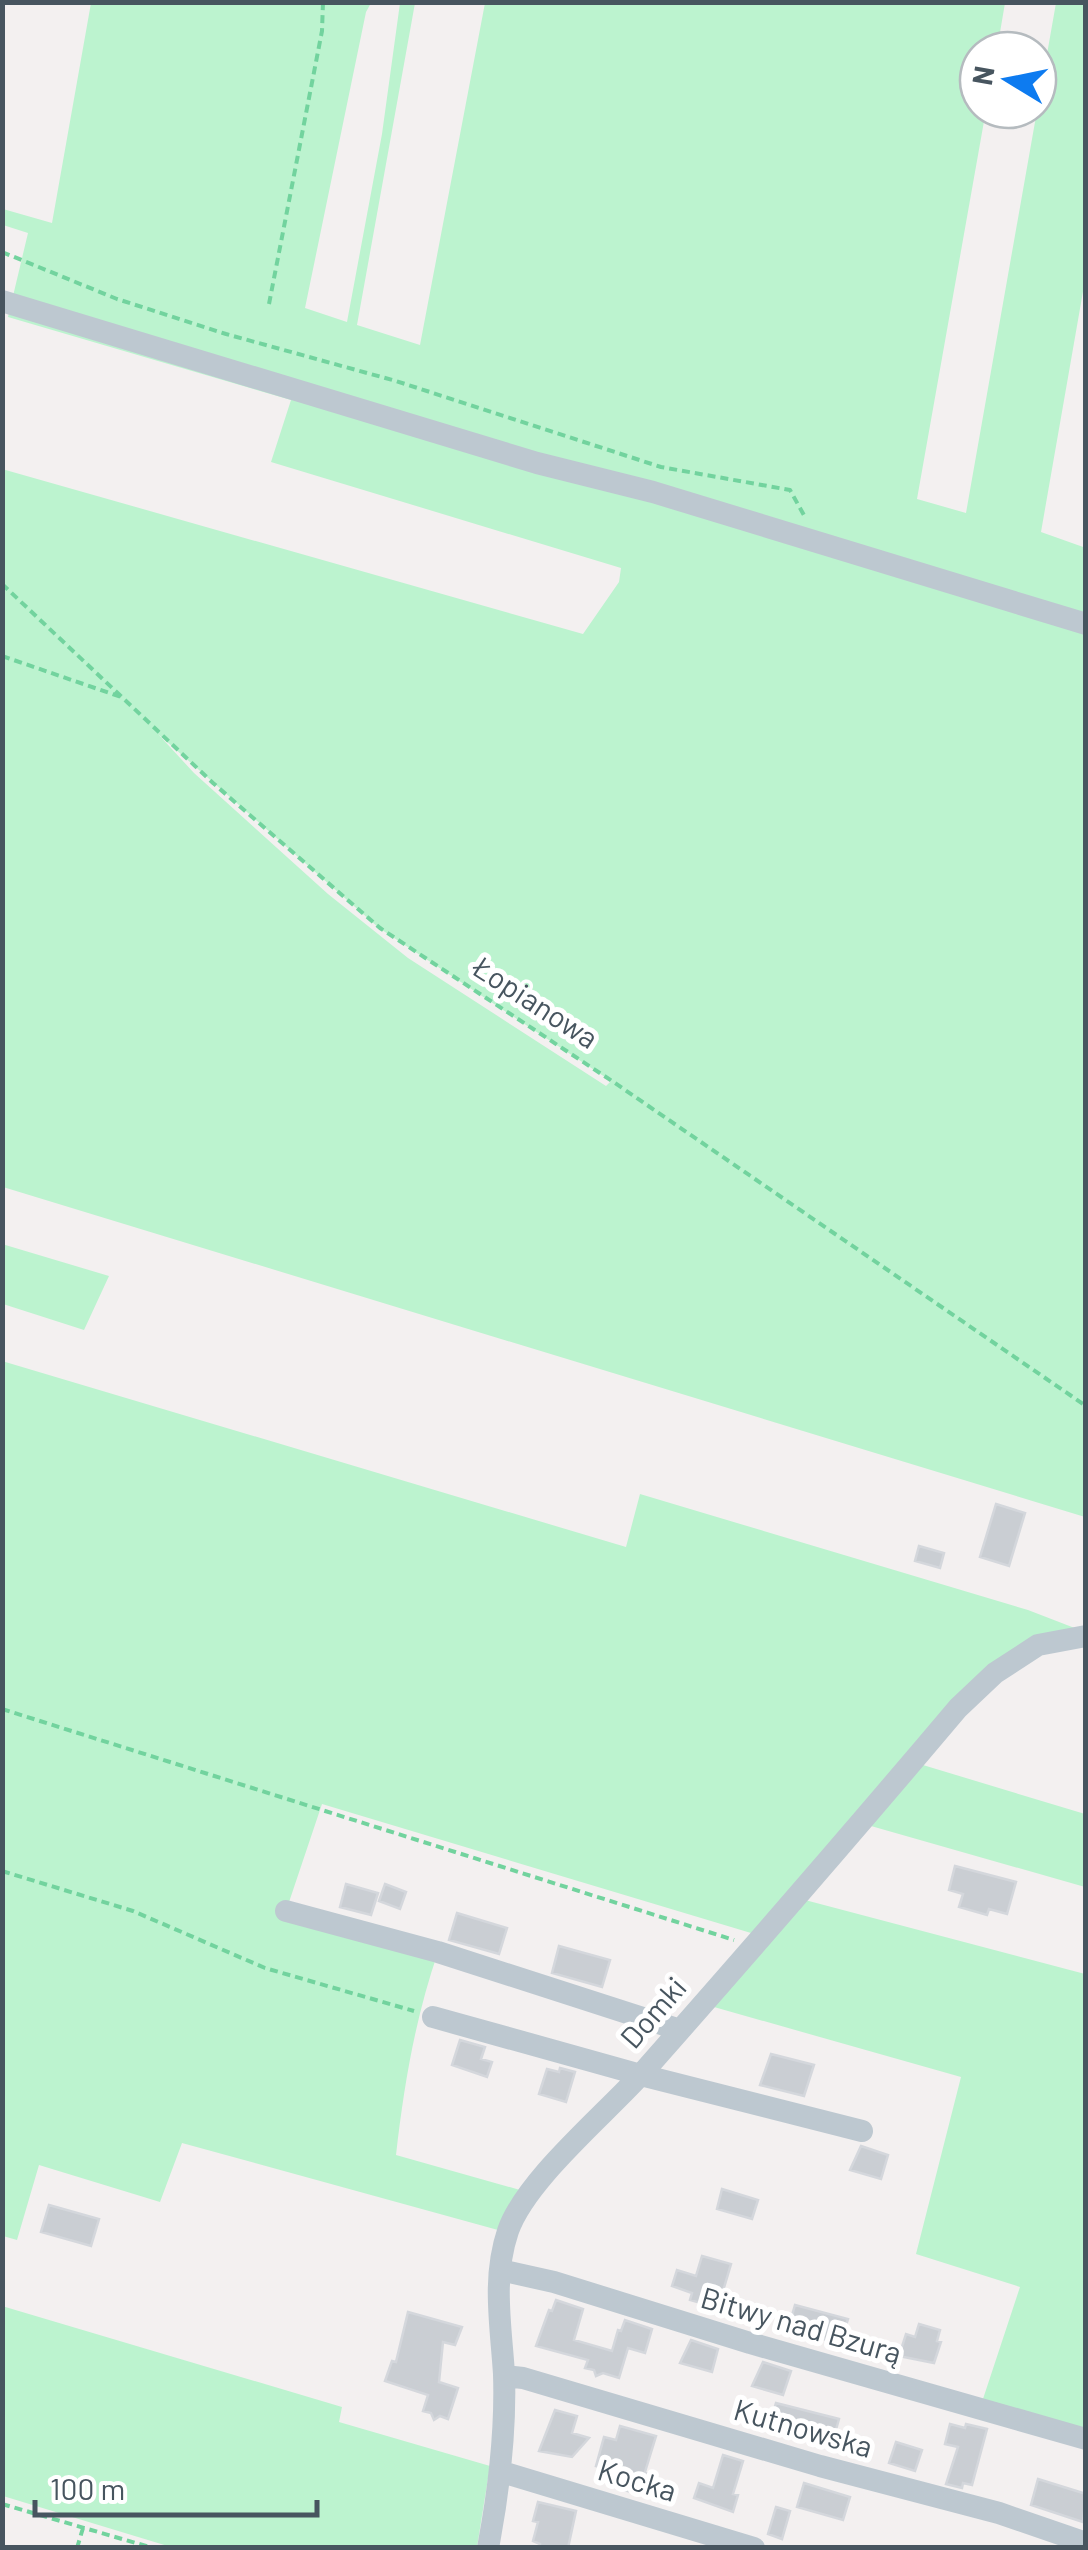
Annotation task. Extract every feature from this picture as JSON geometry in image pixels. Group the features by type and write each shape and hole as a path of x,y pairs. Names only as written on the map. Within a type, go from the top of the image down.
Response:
{"street":[{"path":"2,301 1086,624"},
{"name":"Domki","path":"488,2548 502,2472 500,2270 508,2232 522,2202 641,2075 958,1708 995,1673 1038,1644 1086,1636"},
{"path":"286,1911 438,1952 680,2030"},
{"path":"433,2017 862,2131"},
{"name":"Bitwy nad Bzurą","path":"500,2270 554,2282 750,2343 1086,2439"},
{"name":"Kutnowska","path":"504,2376 523,2378 859,2478 950,2499 1086,2543"},
{"name":"Kocka","path":"502,2472 754,2548"}],"path":[{"path":"269,304 322,31 323,2"},
{"path":"2,252 117,299 396,381 661,467 790,490 822,545"},
{"name":"Łopianowa","path":"2,584 213,783 380,928 612,1081 1086,1406"},
{"path":"2,656 123,698"},
{"path":"2,1709 752,1946"},
{"path":"2,1872 134,1911 265,1968 433,2017"},
{"path":"2,2504 152,2548"},
{"path":"77,2548 83,2528"}],"green space":[{"path":"91,3 371,3 305,308 347,322 382,134 400,3 415,3 357,325 420,345 485,3 1005,3 1000,30 958,30 958,130 982,130 917,499 966,513 1034,130 1058,130 1058,30 1051,30 1056,3 1085,3 1085,280 1041,532 1086,548 1085,1517 3,1187 2,469 583,634 619,582 621,568 271,462 291,400 8,317 28,233 3,225 3,209 52,223","holes":["158,734 379,928 611,1081 606,1086 408,958 328,894 194,773"]},
{"path":"2,1244 109,1276 84,1330 3,1304"},
{"path":"2,1361 626,1547 640,1494 1028,1610 1085,1632 1038,1645 913,1762 1085,1814 1085,1887 871,1826 805,1900 1085,1974 1085,2439 980,2408 1020,2287 916,2254 961,2077 714,2007 751,1933 322,1804 286,1911 438,1952 411,2052 396,2155 520,2190 498,2230 182,2143 160,2202 39,2165 17,2240 3,2236"},
{"path":"2,2306 342,2407 339,2422 490,2466 477,2547 171,2547 3,2496"}],"building":[{"path":"996,1504 1025,1513 1009,1566 980,1557"},
{"path":"919,1546 944,1553 940,1568 915,1561"},
{"path":"955,1866 1016,1882 1007,1914 989,1909 987,1915 959,1907 963,1894 949,1890"},
{"path":"346,1884 378,1893 371,1915 340,1907"},
{"path":"385,1884 406,1892 400,1909 379,1901"},
{"path":"457,1913 507,1928 499,1954 449,1940"},
{"path":"559,1946 610,1960 602,1987 552,1973"},
{"path":"460,2040 485,2047 481,2059 492,2062 487,2077 452,2065"},
{"path":"771,2054 814,2065 804,2096 760,2085"},
{"path":"560,2068 575,2072 566,2102 539,2094 547,2069 559,2072"},
{"path":"861,2146 888,2155 881,2179 850,2170"},
{"path":"722,2189 758,2200 752,2219 717,2209"},
{"path":"49,2205 99,2219 91,2246 41,2232"},
{"path":"702,2256 731,2264 718,2308 690,2300 692,2293 672,2286 677,2270 696,2276"},
{"path":"556,2300 583,2309 574,2340 612,2351 625,2320 652,2329 645,2353 628,2348 619,2378 603,2373 596,2376 594,2370 585,2368 588,2360 536,2346"},
{"path":"795,2305 848,2319 840,2344 809,2335 812,2325 791,2319"},
{"path":"408,2312 462,2327 455,2345 443,2342 439,2382 458,2388 448,2419 440,2416 434,2420 431,2413 423,2411 428,2395 385,2381 392,2361 396,2362"},
{"path":"919,2324 940,2330 937,2341 941,2342 934,2363 899,2356 906,2334 915,2337"},
{"path":"691,2340 718,2349 712,2372 680,2363"},
{"path":"763,2362 791,2371 783,2395 752,2386"},
{"path":"776,2403 839,2419 832,2444 769,2426"},
{"path":"555,2410 577,2416 572,2433 589,2438 572,2457 539,2451"},
{"path":"950,2424 987,2429 972,2485 963,2483 962,2488 946,2484 958,2447 945,2444"},
{"path":"620,2426 656,2436 645,2472 653,2474 647,2496 612,2487 616,2471 596,2466 604,2437 616,2440"},
{"path":"896,2442 922,2450 915,2471 889,2463"},
{"path":"723,2455 743,2461 733,2494 738,2495 733,2512 694,2498 699,2483 713,2488"},
{"path":"1038,2479 1086,2494 1083,2522 1031,2505"},
{"path":"804,2483 850,2497 843,2520 797,2507"},
{"path":"538,2502 576,2511 568,2548 539,2548 540,2544 533,2541"},
{"path":"776,2507 790,2511 782,2539 768,2534"}]}
